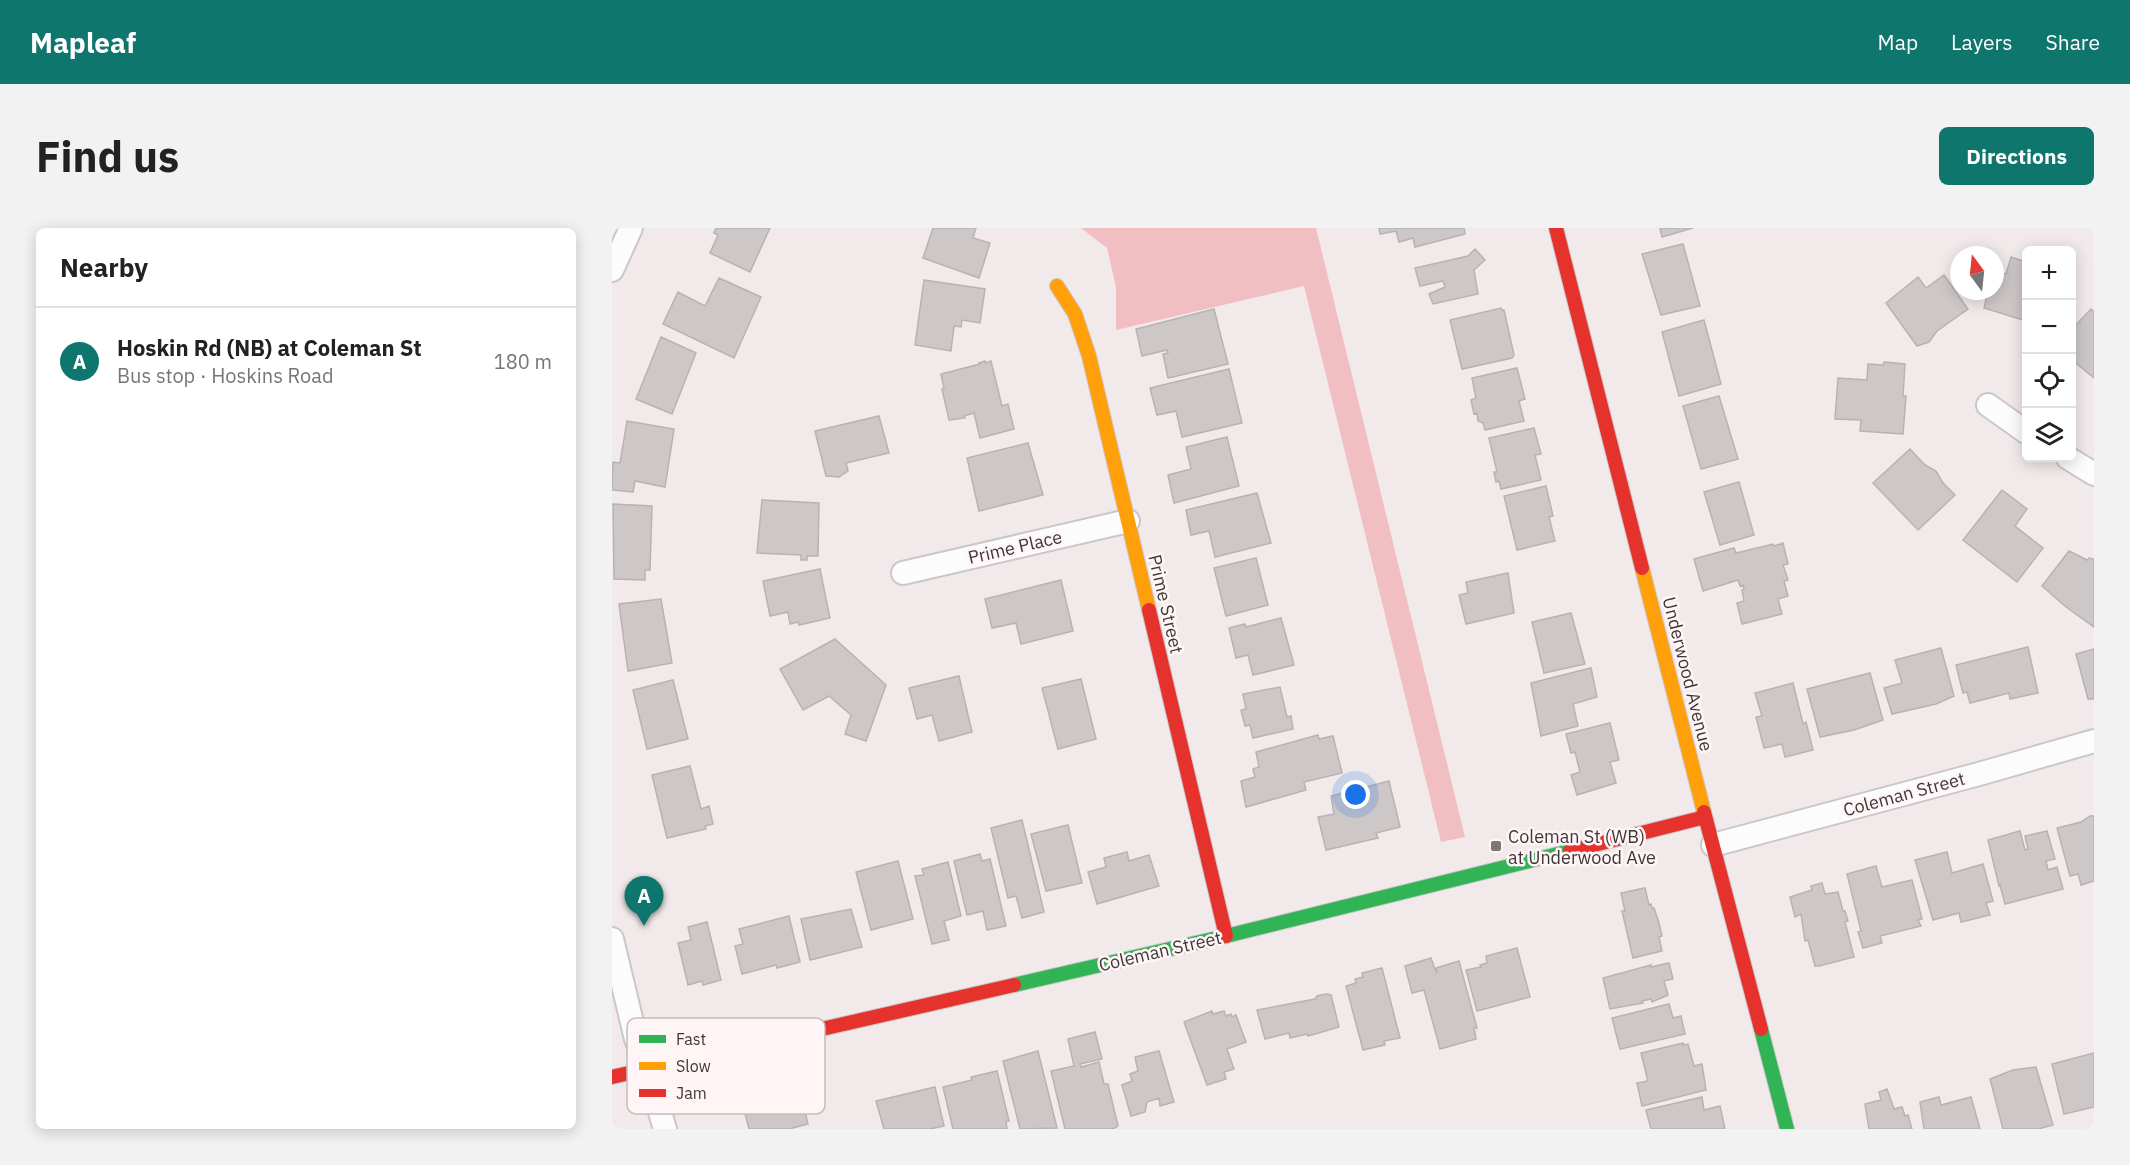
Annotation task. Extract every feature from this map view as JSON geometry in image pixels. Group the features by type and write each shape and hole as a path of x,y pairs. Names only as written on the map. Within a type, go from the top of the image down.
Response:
{"street":[{"path":"612,270 631,228"},
{"name":"Underwood Avenue","path":"1556,228 1705,817 1787,1129"},
{"name":"Prime Street","path":"1057,286 1075,314 1082,331 1226,936"},
{"path":"1988,405 2022,429"},
{"path":"2074,462 2094,474"},
{"name":"Prime Place","path":"903,573 1128,521"},
{"name":"Coleman Street","path":"1713,845 2094,741"},
{"name":"Coleman Street","path":"825,1027 1226,936 1705,817"},
{"path":"612,939 631,1018"},
{"name":"Coleman Street","path":"612,1077 627,1073"},
{"path":"661,1114 665,1129"}],"shaded area":[{"path":"1081,228 1316,228 1465,837 1441,842 1304,286 1116,330 1116,287 1107,248"}],"building":[{"path":"716,228 770,228 750,272 710,253 718,235 714,233"},
{"path":"933,228 976,228 973,238 990,243 979,278 923,258"},
{"path":"1379,228 1464,228 1465,234 1415,247 1413,238 1399,242 1396,231 1380,234"},
{"path":"1660,228 1693,228 1662,237"},
{"path":"1683,244 1700,306 1661,315 1642,254"},
{"path":"1475,249 1485,260 1474,270 1478,294 1433,304 1429,294 1445,287 1443,281 1420,286 1415,268 1468,256"},
{"path":"2011,257 2022,261 2022,320 1984,308 1986,300 2004,300 2004,274 2006,274"},
{"path":"1944,275 1950,284 1950,300 1962,300 1968,309 1937,331 1929,342 1917,346 1886,303 1918,277 1926,288"},
{"path":"719,278 761,297 734,358 663,324 678,292 705,306"},
{"path":"924,280 985,289 980,323 962,320 961,327 954,326 951,351 915,345"},
{"path":"1501,308 1504,310 1514,355 1512,358 1462,369 1450,320"},
{"path":"1214,309 1228,364 1168,378 1163,354 1168,353 1167,350 1142,356 1136,329"},
{"path":"2091,309 2094,312 2094,378 2076,363 2076,325"},
{"path":"1704,320 1721,384 1679,396 1662,332"},
{"path":"661,337 696,353 672,414 636,399"},
{"path":"985,361 985,363 991,361 1002,406 1008,404 1014,429 980,438 974,413 964,416 965,418 949,420 941,374"},
{"path":"1884,362 1905,364 1903,396 1906,396 1903,434 1860,431 1861,420 1835,419 1838,378 1867,380 1868,364 1883,365"},
{"path":"1517,368 1525,399 1519,401 1524,421 1485,430 1483,423 1478,421 1477,413 1474,414 1471,400 1476,398 1472,378"},
{"path":"1229,369 1242,423 1182,437 1176,411 1157,415 1150,388"},
{"path":"1719,396 1738,459 1701,469 1683,406"},
{"path":"879,416 889,453 846,463 848,471 839,477 826,476 815,431"},
{"path":"627,421 674,429 665,487 635,481 633,492 612,490 613,462 620,463"},
{"path":"1534,428 1541,454 1535,455 1541,480 1501,489 1499,481 1496,482 1494,472 1497,472 1489,438"},
{"path":"1227,437 1239,486 1174,503 1168,475 1191,469 1186,447"},
{"path":"1028,443 1043,495 979,511 967,458"},
{"path":"1910,449 1925,465 1936,471 1943,483 1955,495 1918,530 1873,483"},
{"path":"1739,482 1754,535 1720,545 1704,492"},
{"path":"1546,486 1553,516 1549,517 1555,541 1517,550 1504,496"},
{"path":"2002,490 2027,509 2015,526 2043,548 2017,582 1963,540"},
{"path":"1257,493 1271,543 1215,557 1209,531 1191,535 1186,510"},
{"path":"762,500 819,503 818,556 807,556 807,560 801,560 801,555 757,553"},
{"path":"613,504 652,506 650,570 645,570 645,580 614,579"},
{"path":"1783,543 1788,564 1783,565 1788,580 1784,581 1788,596 1778,599 1782,614 1742,624 1737,603 1744,601 1742,590 1744,589 1738,580 1703,591 1694,559 1734,548 1736,553"},
{"path":"2069,551 2087,560 2094,559 2094,627 2042,586"},
{"path":"1256,558 1268,605 1226,616 1214,568"},
{"path":"820,569 830,618 799,625 798,622 790,624 788,612 770,616 763,581"},
{"path":"1508,573 1514,613 1466,624 1459,595 1468,593 1466,582"},
{"path":"1061,580 1073,631 1021,644 1016,623 992,628 985,599"},
{"path":"661,599 672,663 628,671 619,604"},
{"path":"1571,613 1585,664 1544,673 1532,622"},
{"path":"1281,618 1294,665 1253,675 1248,655 1236,658 1229,628 1245,624 1246,627"},
{"path":"835,639 886,685 866,741 845,734 851,715 829,696 803,710 780,669"},
{"path":"2028,647 2038,693 2010,699 2009,693 1970,703 1967,692 1963,693 1956,665"},
{"path":"1941,648 1954,696 1936,704 1892,714 1884,688 1902,683 1895,660"},
{"path":"2094,649 2094,699 2088,699 2076,654"},
{"path":"1591,668 1597,697 1573,704 1578,726 1541,736 1531,683"},
{"path":"1870,673 1883,720 1854,730 1820,737 1807,689"},
{"path":"959,676 972,732 939,741 932,715 917,719 909,688"},
{"path":"1081,679 1096,739 1058,749 1042,688"},
{"path":"673,680 688,739 647,749 633,690"},
{"path":"1793,683 1803,724 1806,722 1813,750 1785,757 1782,744 1764,748 1756,717 1762,716 1755,693"},
{"path":"1280,687 1287,717 1291,716 1293,729 1253,738 1250,725 1245,726 1241,710 1246,709 1243,694"},
{"path":"1610,723 1619,760 1610,762 1616,783 1577,795 1571,775 1580,772 1575,752 1571,753 1566,734"},
{"path":"1318,735 1319,739 1333,736 1342,773 1304,782 1306,790 1246,807 1241,781 1255,777 1253,769 1259,767 1256,752"},
{"path":"690,766 701,809 709,806 713,824 705,826 706,829 667,838 652,775"},
{"path":"1389,781 1400,827 1376,833 1378,838 1326,850 1318,817 1334,814 1331,796"},
{"path":"2094,816 2094,881 2081,885 2078,874 2070,876 2057,828 2081,822"},
{"path":"1022,820 1044,912 1022,918 1016,896 1008,898 991,828"},
{"path":"1068,825 1082,883 1046,891 1031,834"},
{"path":"2020,831 2025,850 2028,849 2025,836 2047,831 2055,859 2046,861 2048,870 2057,867 2063,889 2005,904 1988,840"},
{"path":"1127,852 1129,861 1149,855 1159,886 1097,904 1088,872 1106,867 1104,858"},
{"path":"1947,852 1952,873 1983,864 1993,901 1986,903 1990,915 1961,922 1959,913 1933,920 1915,860"},
{"path":"980,854 982,861 990,859 1006,926 987,930 983,911 967,915 954,861"},
{"path":"898,861 913,919 871,930 856,872"},
{"path":"948,862 961,916 944,921 949,940 932,944 915,876 924,875 922,869"},
{"path":"1876,866 1882,887 1912,880 1922,919 1918,920 1921,926 1880,936 1882,943 1863,948 1847,874"},
{"path":"1822,883 1825,894 1838,892 1848,921 1845,922 1854,957 1815,966 1808,940 1805,941 1801,914 1795,917 1790,897 1812,890 1811,886"},
{"path":"1645,888 1649,905 1651,904 1654,908 1659,923 1662,951 1633,958 1622,911 1625,911 1621,893"},
{"path":"851,909 862,947 810,960 801,919"},
{"path":"789,916 800,962 777,968 776,965 742,974 735,946 743,944 739,929"},
{"path":"707,922 721,980 703,985 702,981 688,985 678,943 691,940 688,927"},
{"path":"1517,948 1530,997 1477,1011 1466,970 1481,967 1480,965 1487,963 1486,956"},
{"path":"1431,958 1436,972 1436,968 1459,961 1477,1028 1474,1028 1476,1039 1440,1049 1424,990 1412,993 1405,966"},
{"path":"1669,963 1673,979 1664,981 1668,995 1652,1002 1651,999 1642,1001 1643,1003 1610,1009 1603,978 1651,965 1651,967"},
{"path":"1382,968 1400,1038 1384,1041 1385,1045 1363,1050 1346,986 1356,983 1355,979 1363,977 1362,973"},
{"path":"1331,995 1339,1027 1308,1036 1307,1034 1290,1038 1289,1033 1265,1039 1257,1010 1315,999 1317,996"},
{"path":"1669,1004 1673,1018 1681,1016 1685,1034 1620,1049 1612,1018"},
{"path":"1212,1011 1213,1014 1224,1011 1226,1016 1236,1015 1246,1042 1227,1049 1234,1069 1224,1072 1226,1079 1207,1085 1184,1022"},
{"path":"1095,1032 1102,1059 1080,1064 1081,1067 1099,1062 1104,1084 1108,1084 1118,1126 1113,1129 1065,1129 1051,1071 1074,1066 1068,1039"},
{"path":"1683,1043 1683,1045 1688,1044 1694,1066 1702,1064 1706,1090 1642,1106 1637,1083 1648,1081 1641,1053"},
{"path":"1038,1051 1057,1128 1020,1129 1003,1061"},
{"path":"1159,1051 1174,1102 1160,1106 1159,1098 1147,1102 1145,1112 1131,1116 1122,1085 1132,1081 1130,1074 1138,1071 1135,1057"},
{"path":"2094,1053 2094,1107 2064,1114 2052,1064"},
{"path":"2036,1067 2053,1125 2038,1129 2003,1129 1990,1079 2013,1070"},
{"path":"997,1071 1009,1121 1006,1122 1007,1129 953,1129 943,1087"},
{"path":"935,1087 944,1126 930,1129 884,1129 876,1101"},
{"path":"1887,1089 1894,1109 1902,1107 1905,1116 1908,1115 1912,1129 1869,1129 1865,1104 1881,1100 1879,1092"},
{"path":"1702,1097 1704,1110 1720,1106 1725,1129 1651,1129 1646,1110"},
{"path":"1939,1097 1941,1105 1971,1097 1980,1129 1924,1129 1920,1102"},
{"path":"745,1114 806,1114 808,1124 789,1129 749,1129"}],"traffic: fast":[{"path":"1014,985 1226,936 1570,851"},
{"path":"1761,1029 1787,1129"}],"traffic: slow":[{"path":"1057,286 1075,314 1089,356 1149,610"},
{"path":"1642,568 1704,812"}],"traffic: jam":[{"path":"1556,228 1642,568"},
{"path":"1149,610 1226,936"},
{"path":"1704,812 1761,1029"},
{"path":"1570,851 1705,817"},
{"path":"825,1028 1014,985"},
{"path":"612,1077 627,1074"}],"place":[{"name":"Coleman St (WB) at Underwood Ave","path":"1496,846"},
{"name":"Hoskin Rd (NB) at Coleman St","path":"644,926"}]}
